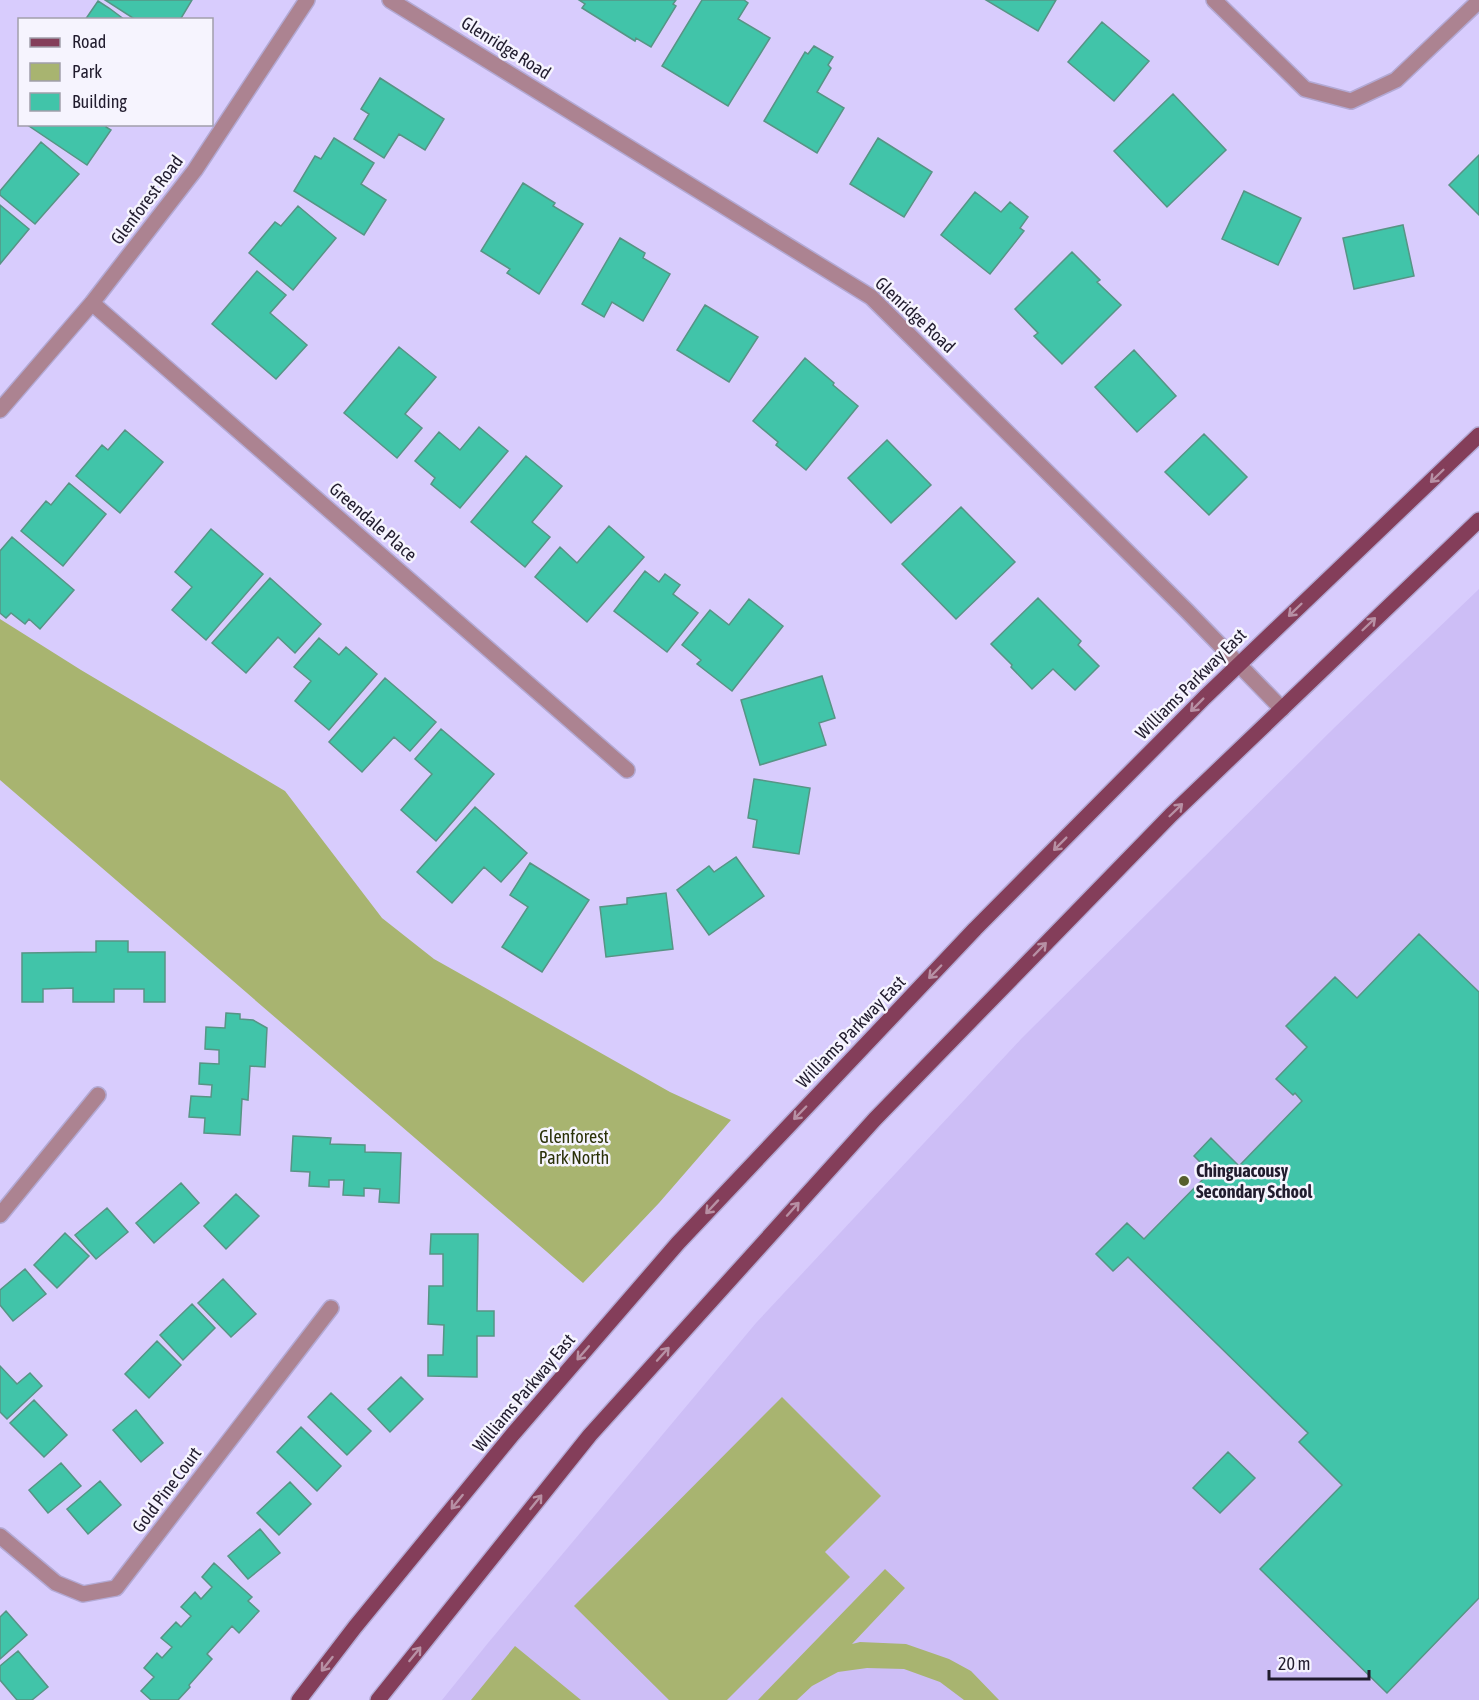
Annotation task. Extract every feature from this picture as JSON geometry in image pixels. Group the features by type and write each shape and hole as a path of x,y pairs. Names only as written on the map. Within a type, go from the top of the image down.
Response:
{"main road":[{"name":"Williams Parkway East","path":"298,1700 513,1434 678,1243 975,929 1239,664 1479,435"},
{"path":"378,1700 590,1435 884,1110 1162,824 1479,520"}],"street":[{"name":"Glenforest Road","path":"0,410 93,303 195,170 307,0"},
{"name":"Glenridge Road","path":"390,0 872,297 1282,709"},
{"path":"1214,0 1305,89 1351,101 1396,80 1479,1"},
{"name":"Greendale Place","path":"93,303 627,770"},
{"path":"0,1215 98,1095"},
{"name":"Gold Pine Court","path":"0,1536 56,1583 82,1594 116,1588 331,1308"}],"shaded area":[{"name":"Chinguacousy Secondary School","path":"1479,589 1479,1700 442,1700 756,1323 1022,1038 1334,728"}],"green space":[{"name":"Glenforest Park North","path":"0,619 81,670 285,791 382,918 434,959 670,1092 731,1120 659,1203 583,1283 0,780"},
{"path":"782,1397 881,1496 825,1552 850,1577 727,1700 669,1700 574,1606"},
{"path":"885,1569 905,1588 852,1644 860,1642 906,1644 949,1659 971,1671 999,1700 964,1700 940,1682 904,1669 867,1668 838,1672 812,1686 797,1700 758,1700"},
{"path":"515,1646 581,1700 471,1700"}],"building":[{"path":"105,0 192,0 181,18 133,18"},
{"path":"579,0 676,0 673,4 676,6 651,47 636,38 635,41 582,8 585,4"},
{"path":"702,0 744,0 748,3 738,19 770,38 728,106 662,66"},
{"path":"986,0 1056,0 1038,31"},
{"path":"98,1 122,18 86,18"},
{"path":"1102,22 1149,61 1114,101 1068,62"},
{"path":"814,46 833,57 828,65 831,68 817,92 844,108 817,153 764,121 805,52 808,54"},
{"path":"380,78 444,119 425,150 399,134 384,158 354,139 369,114 361,109"},
{"path":"1173,94 1226,150 1167,207 1114,151"},
{"path":"29,126 106,126 111,130 87,165"},
{"path":"334,138 374,163 361,184 386,200 364,235 294,191 315,156 321,159"},
{"path":"878,138 932,172 904,217 850,184"},
{"path":"41,142 79,174 35,224 0,195 0,191"},
{"path":"1479,155 1479,215 1449,185"},
{"path":"523,183 555,203 553,206 583,224 539,294 507,273 510,269 481,251"},
{"path":"1244,191 1301,218 1278,265 1222,239"},
{"path":"975,192 1001,212 1010,202 1028,217 1020,228 1024,231 990,274 941,235"},
{"path":"0,205 29,229 0,264"},
{"path":"298,206 336,238 293,290 249,253 275,222 281,226"},
{"path":"1403,225 1414,276 1354,289 1343,238"},
{"path":"620,238 645,253 643,258 670,274 643,321 612,302 604,317 582,304"},
{"path":"1072,252 1100,280 1097,282 1121,305 1062,364 1034,336 1038,333 1015,309"},
{"path":"257,271 286,295 270,313 307,345 276,379 212,324"},
{"path":"705,305 758,337 729,382 677,350"},
{"path":"399,347 436,377 405,414 422,428 397,458 344,413"},
{"path":"1134,350 1176,396 1137,432 1095,387"},
{"path":"805,358 858,406 806,470 776,445 778,442 753,421"},
{"path":"479,427 508,451 460,508 431,484 435,478 415,461 439,432 460,450"},
{"path":"125,430 163,462 120,513 76,476 102,445 108,450"},
{"path":"1204,434 1247,477 1209,515 1165,472"},
{"path":"887,440 931,485 891,523 848,478"},
{"path":"526,456 562,486 532,522 550,537 525,567 471,522"},
{"path":"69,483 106,514 63,566 21,531 46,501 51,505"},
{"path":"961,507 1015,562 956,619 902,564"},
{"path":"609,526 644,557 587,622 535,577 560,547 577,563"},
{"path":"211,529 263,574 206,640 172,610 192,587 175,572"},
{"path":"12,537 74,590 40,629 29,619 25,624 11,613 6,618 0,613 0,551"},
{"path":"645,571 659,582 665,574 680,585 673,594 698,613 667,652 614,611"},
{"path":"270,578 321,624 295,653 278,637 246,673 212,643"},
{"path":"1038,598 1081,641 1078,645 1099,666 1075,690 1053,669 1032,689 991,644"},
{"path":"749,599 783,626 732,691 697,664 701,660 682,645 710,610 729,625"},
{"path":"319,638 339,655 346,647 377,674 329,730 295,701 311,681 294,667"},
{"path":"822,676 835,718 819,723 826,745 760,765 741,700"},
{"path":"385,678 436,722 410,751 394,737 362,772 329,742"},
{"path":"441,729 494,774 436,841 401,810 432,774 415,759"},
{"path":"754,779 810,788 799,854 753,847 757,820 748,818"},
{"path":"475,807 527,853 501,882 484,867 452,903 417,872"},
{"path":"736,857 764,896 709,935 677,890 709,866 714,872"},
{"path":"530,863 589,900 542,972 502,947 528,907 510,895"},
{"path":"666,893 673,949 606,957 600,907 627,904 627,898"},
{"path":"1419,934 1479,992 1479,1598 1387,1693 1260,1569 1342,1485 1299,1442 1308,1433 1128,1257 1113,1271 1096,1254 1127,1223 1144,1239 1210,1172 1194,1156 1211,1138 1239,1166 1302,1101 1276,1079 1307,1047 1286,1026 1335,977 1357,998"},
{"path":"96,941 128,941 128,952 165,952 165,1002 144,1002 144,989 114,989 114,1002 73,1002 73,988 43,989 43,1002 22,1002 22,953 96,952"},
{"path":"226,1013 240,1014 240,1019 253,1020 267,1028 265,1067 250,1066 248,1100 242,1099 240,1135 204,1133 205,1118 189,1117 191,1096 211,1097 212,1085 199,1084 200,1063 219,1064 219,1050 205,1049 206,1027 225,1028"},
{"path":"293,1136 331,1138 330,1144 365,1145 365,1152 401,1153 399,1203 379,1202 380,1189 364,1188 364,1196 343,1195 344,1180 329,1180 329,1187 309,1186 310,1172 291,1171"},
{"path":"181,1183 199,1203 154,1243 136,1223"},
{"path":"236,1194 259,1216 226,1249 204,1226"},
{"path":"107,1208 128,1232 96,1259 75,1235"},
{"path":"65,1233 89,1256 57,1288 34,1265"},
{"path":"431,1234 478,1234 477,1311 494,1311 494,1336 477,1336 477,1377 428,1376 428,1355 443,1355 444,1325 428,1324 429,1286 443,1286 443,1254 430,1254"},
{"path":"25,1269 46,1294 13,1321 0,1305 0,1290"},
{"path":"223,1279 256,1314 231,1337 198,1303"},
{"path":"192,1304 215,1328 183,1360 160,1335"},
{"path":"157,1341 181,1365 149,1398 125,1374"},
{"path":"0,1366 17,1384 30,1373 42,1386 7,1419 0,1412"},
{"path":"401,1377 423,1399 390,1432 368,1409"},
{"path":"331,1393 371,1431 347,1455 308,1417"},
{"path":"34,1400 67,1435 44,1457 10,1423"},
{"path":"136,1410 163,1443 141,1462 113,1430"},
{"path":"301,1427 341,1466 317,1491 277,1452"},
{"path":"1228,1452 1255,1478 1220,1513 1193,1488"},
{"path":"61,1463 81,1486 48,1513 29,1490"},
{"path":"100,1481 121,1505 88,1534 67,1509"},
{"path":"290,1482 311,1504 279,1535 257,1513"},
{"path":"260,1529 280,1553 248,1579 228,1556"},
{"path":"214,1563 252,1597 248,1601 259,1611 239,1633 232,1626 207,1654 212,1659 178,1700 151,1700 141,1691 154,1677 144,1668 157,1653 162,1658 172,1647 161,1638 176,1622 181,1627 191,1616 181,1607 195,1592 201,1599 212,1587 202,1577"},
{"path":"6,1611 27,1635 0,1659 0,1617"},
{"path":"18,1651 48,1687 32,1700 17,1700 0,1680 0,1666"}],"place":[{"name":"Chinguacousy Secondary School","path":"1184,1181"}]}
